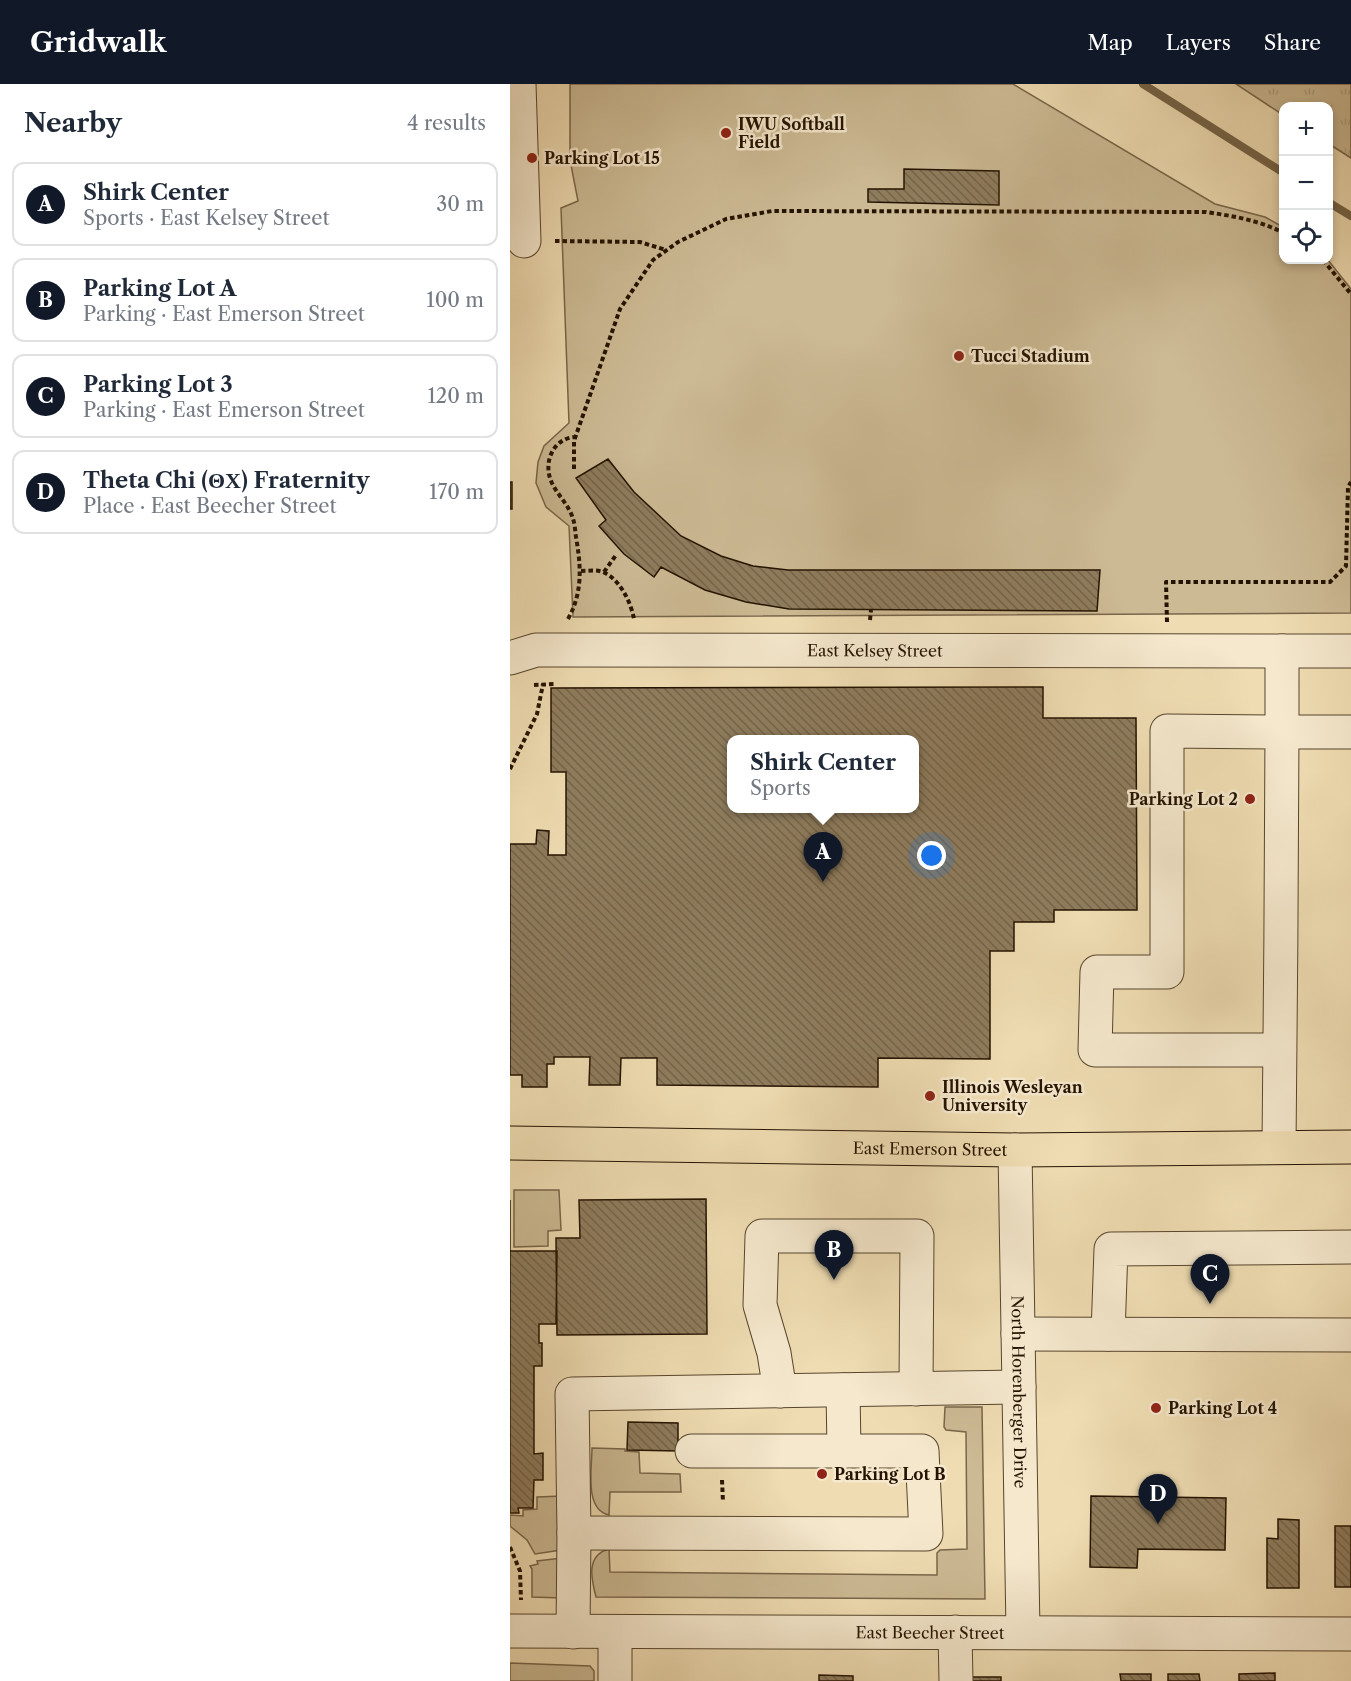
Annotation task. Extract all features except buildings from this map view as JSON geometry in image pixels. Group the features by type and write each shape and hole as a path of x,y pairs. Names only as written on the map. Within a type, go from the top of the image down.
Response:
{"main road":[{"name":"East Emerson Street","path":"510,1143 1015,1150 1351,1147"}],"street":[{"path":"519,84 524,241"},
{"name":"East Kelsey Street","path":"510,658 536,650 1351,651"},
{"path":"1279,1147 1282,651"},
{"path":"1280,1050 1095,1050 1096,972 1167,972 1167,731 1351,732"},
{"name":"North Horenberger Drive","path":"1015,1150 1023,1632"},
{"path":"780,1391 774,1353 760,1305 762,1236 917,1236 916,1389"},
{"path":"1108,1334 1111,1250 1351,1247"},
{"path":"1018,1334 1351,1335"},
{"path":"573,1632 572,1394 1019,1387"},
{"path":"843,1390 844,1451"},
{"path":"574,1533 926,1534 922,1451 692,1451"},
{"name":"East Beecher Street","path":"515,1631 1351,1634"},
{"path":"615,1632 615,1681"},
{"path":"956,1632 956,1681"}],"path":[{"path":"574,469 575,437 620,309 653,261 678,242 726,219 772,211 1206,212 1245,218 1279,231"},
{"path":"524,241 640,242 667,250"},
{"path":"1326,264 1351,294"},
{"path":"554,650 556,638 571,614 579,590 581,571 574,519 550,479 550,456 555,445 575,437"},
{"path":"1167,650 1166,582 1330,582 1346,566 1348,488 1351,482"},
{"path":"604,572 616,555"},
{"path":"581,571 604,572 623,591 632,608 636,650"},
{"path":"510,769 537,714 543,684"},
{"path":"533,685 554,684"},
{"path":"722,1480 723,1503"},
{"path":"510,1547 520,1571 515,1631"}],"green space":[{"name":"Tucci Stadium","path":"570,84 1013,84 1215,204 1265,217 1279,225 1279,264 1331,264 1351,289 1351,613 573,617 569,526 546,507 536,483 538,462 544,446 569,423 561,208 578,201 570,160"},
{"path":"1236,84 1351,84 1351,158 1333,147 1333,102 1279,102 1279,112"},
{"path":"514,1190 559,1190 561,1230 548,1231 548,1246 514,1247"},
{"path":"945,1407 982,1407 985,1599 596,1597 592,1575 593,1562 597,1556 609,1549 610,1572 937,1575 937,1553 940,1550 967,1549 966,1432 946,1430 944,1427"},
{"path":"592,1448 625,1449 625,1451 639,1452 640,1473 680,1474 681,1492 610,1492 609,1515 601,1512 596,1505 591,1487"},
{"path":"562,1496 561,1550 535,1554 527,1540 510,1526 510,1515 523,1516 523,1510 537,1509 537,1497"},
{"path":"562,1558 562,1598 532,1597 532,1569 530,1566 538,1564 537,1561"},
{"path":"510,1663 590,1666 594,1671 594,1681 510,1681"}],"waterway":[{"path":"1143,84 1279,170"},
{"path":"1333,205 1351,216"}],"place":[{"name":"IWU Softball Field","path":"726,133"},
{"name":"Parking Lot 15","path":"532,158"},
{"name":"Tucci Stadium","path":"959,356"},
{"name":"Parking Lot 2","path":"1250,799"},
{"name":"Shirk Center","path":"823,882"},
{"name":"Illinois Wesleyan University","path":"930,1096"},
{"name":"Parking Lot A","path":"834,1280"},
{"name":"Parking Lot 3","path":"1210,1304"},
{"name":"Parking Lot 4","path":"1156,1408"},
{"name":"Parking Lot B","path":"822,1474"},
{"name":"Theta Chi (ΘΧ) Fraternity","path":"1158,1524"}]}
